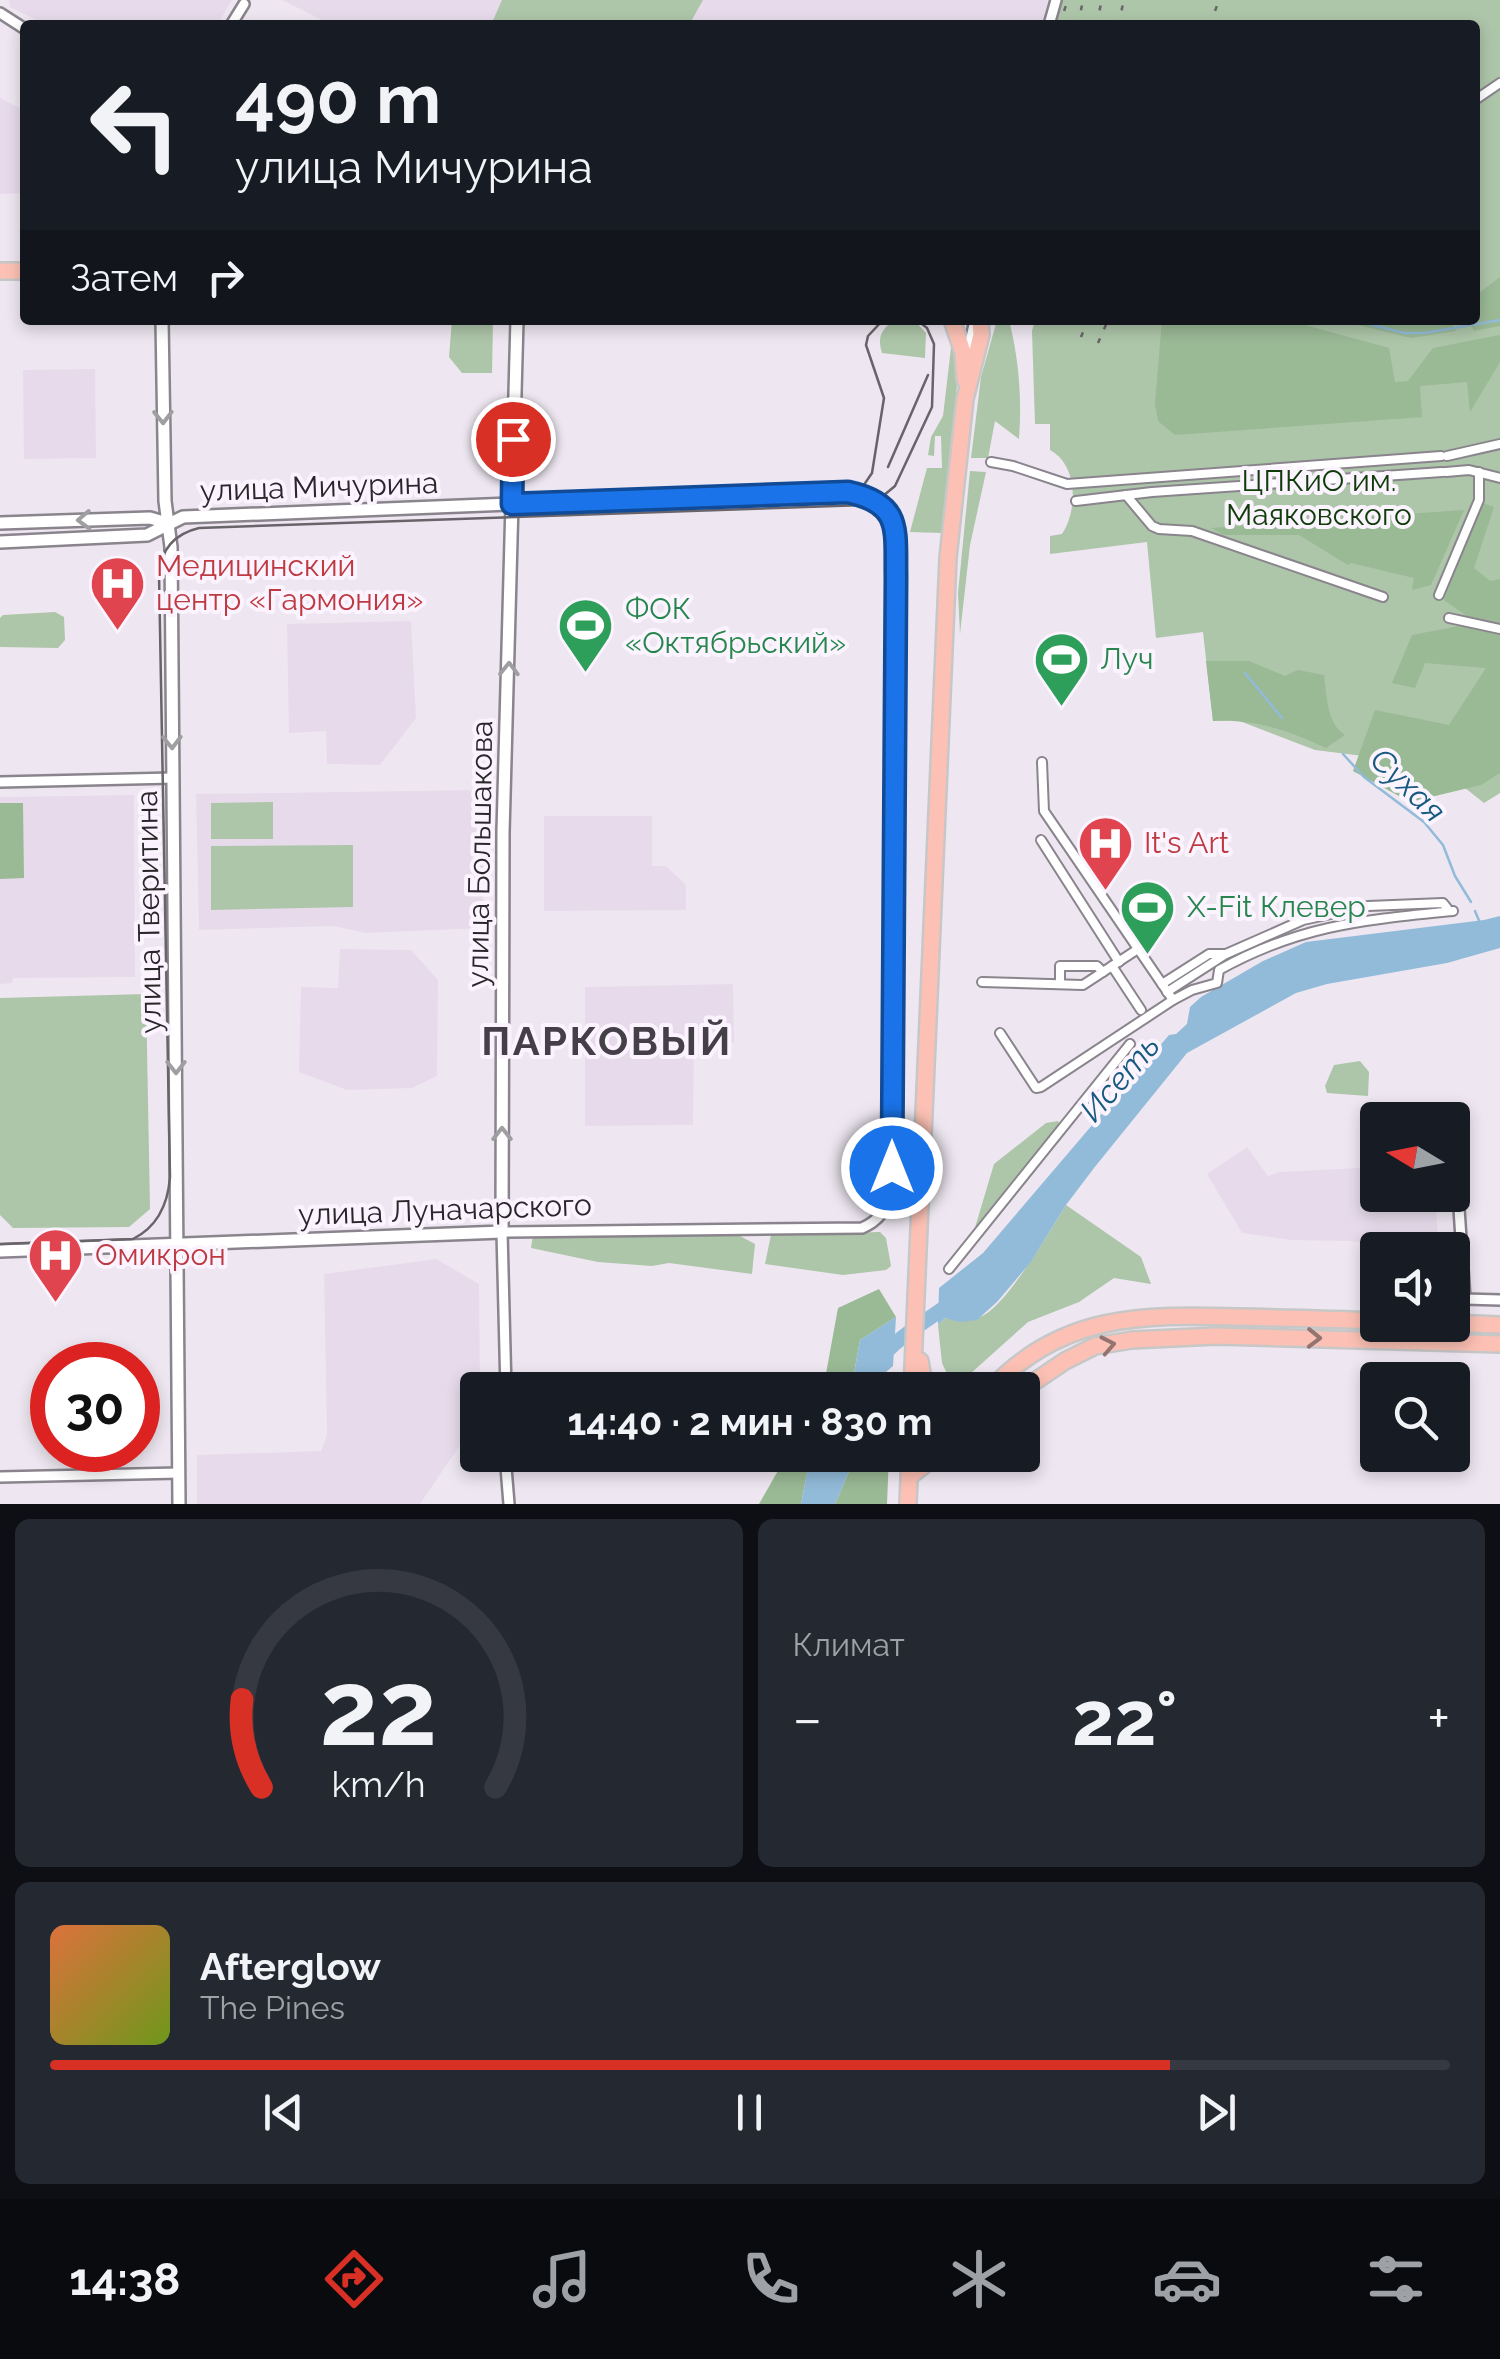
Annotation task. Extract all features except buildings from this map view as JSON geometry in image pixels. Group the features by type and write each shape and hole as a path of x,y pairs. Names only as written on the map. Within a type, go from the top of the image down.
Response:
{"main road":[{"path":"917,1372 914,1338 948,558 965,399 966,364 954,325"},
{"path":"965,399 980,325"},
{"path":"1013,1372 1074,1330 1124,1318 1170,1315 1360,1320"},
{"path":"1470,1323 1500,1324"},
{"path":"1040,1377 1095,1346 1132,1340 1216,1336 1500,1344"},
{"path":"908,1504 909,1472"},
{"path":"909,1477 915,1472"}],"street":[{"path":"234,20 244,4"},
{"name":"улица Тверитина","path":"162,325 167,524 171,546 180,1504"},
{"name":"улица Большакова","path":"506,1372 502,846 516,325"},
{"path":"966,364 980,325"},
{"path":"991,462 1067,484 1444,456 1500,444"},
{"path":"1076,502 1444,472 1479,472 1500,478"},
{"path":"1439,595 1479,500 1479,472"},
{"name":"улица Мичурина","path":"0,542 151,534 183,517 848,492 878,501 890,511 896,534 892,1190 884,1210"},
{"path":"1126,496 1152,526 1192,531 1384,596"},
{"name":"улица Мичурина","path":"0,523 150,518 167,524"},
{"path":"1448,618 1500,628"},
{"path":"1042,762 1044,811 1168,992"},
{"path":"0,782 173,778"},
{"path":"1041,840 1140,1010"},
{"path":"1000,1033 1036,1088 1168,992 1209,954 1226,954 1284,926 1326,914 1395,904 1443,903 1450,909 1314,929 1244,956 1220,970 1217,983 1168,992"},
{"path":"982,982 1083,985 1138,949"},
{"path":"1060,984 1060,966 1112,966"},
{"path":"949,1269 1130,1044"},
{"name":"улица Луначарского","path":"0,1251 502,1232 862,1228 875,1222 884,1210"},
{"path":"1459,1212 1465,1299 1500,1300"},
{"path":"506,1472 509,1504"},
{"path":"0,1478 179,1473"}],"shaded area":[{"path":"9,0 232,0 220,20 36,20 10,7"},
{"path":"282,0 1048,0 1043,20 322,20"},
{"path":"0,98 20,108 20,193 0,194"},
{"path":"95,369 96,458 24,459 23,370"},
{"path":"411,621 416,718 380,765 327,764 326,731 289,733 287,624"},
{"path":"483,790 483,928 365,933 334,926 199,930 196,794"},
{"path":"134,795 135,977 13,978 12,983 0,984 0,797"},
{"path":"544,816 652,816 652,866 666,866 686,885 686,910 544,911"},
{"path":"340,949 411,950 438,980 437,1076 412,1088 347,1090 299,1072 301,987 338,988"},
{"path":"733,984 734,1042 694,1045 693,1125 585,1126 585,987"},
{"path":"1247,1147 1268,1176 1279,1172 1360,1168 1360,1212 1436,1212 1438,1232 1360,1232 1360,1242 1292,1240 1242,1233 1207,1174"},
{"path":"436,1259 479,1284 480,1372 460,1372 460,1445 420,1504 197,1504 197,1455 321,1451 327,1435 324,1274"}],"green space":[{"path":"502,0 703,0 692,20 493,20"},
{"name":"ЦПКиО им. Маяковского","path":"1060,0 1500,0 1500,793 1484,803 1436,765 1315,750 1237,720 1213,721 1203,632 1156,638 1147,542 1050,554 1050,536 1062,534 1073,501 1066,466 1050,450 1050,424 1035,424 1032,331 1034,325 1480,325 1480,20 1054,20"},
{"path":"1500,277 1500,326 1474,331 1471,325 1480,325 1480,292"},
{"path":"452,325 493,325 492,373 462,373 449,357"},
{"path":"919,325 926,333 925,358 882,353 881,334 886,327"},
{"path":"996,325 1010,325 1020,394 1019,439 995,421 988,458 971,458 981,377"},
{"path":"1162,325 1305,325 1389,348 1395,382 1408,381 1433,348 1500,335 1500,362 1470,412 1467,382 1420,386 1422,417 1175,435 1158,421 1155,404"},
{"path":"1358,325 1453,325 1456,331 1411,338"},
{"path":"953,331 959,366 942,533 910,532 927,468 942,468 941,436 935,436 934,456 928,455 931,437 943,416"},
{"path":"970,471 986,472 970,545 960,634 958,593"},
{"path":"1482,503 1494,507 1474,568 1490,581 1500,579 1500,622 1467,616 1444,600"},
{"path":"1464,510 1431,585 1412,590 1414,578 1348,565 1299,535 1224,535 1211,528"},
{"path":"55,612 64,617 65,640 58,648 0,647 3,615"},
{"path":"1459,626 1500,634 1500,773 1481,785 1410,802 1353,771 1375,710 1449,725 1486,668 1425,663 1415,688 1392,683 1412,635"},
{"path":"1206,661 1249,661 1285,676 1298,670 1324,675 1331,716 1345,735 1326,748 1271,727 1213,721"},
{"path":"273,802 273,839 211,839 211,803"},
{"path":"0,803 23,803 24,878 0,879"},
{"path":"353,845 353,907 211,910 211,846"},
{"path":"146,994 150,1209 129,1227 13,1228 0,1215 0,998"},
{"path":"1360,1061 1369,1072 1368,1096 1327,1093 1325,1086 1334,1065"},
{"path":"1058,1121 1060,1125 974,1231 994,1164 1046,1123"},
{"path":"1066,1205 1141,1257 1151,1284 1114,1278 1079,1302 1028,1322 972,1372 946,1372 938,1325 945,1318 974,1319 984,1315 1005,1296"},
{"path":"880,1232 886,1238 891,1266 886,1270 843,1275 765,1264 771,1235"},
{"path":"533,1235 740,1236 755,1244 752,1274 669,1263 652,1266 598,1262 531,1248"},
{"path":"879,1289 896,1317 860,1340 854,1372 826,1372 838,1308"},
{"path":"777,1472 807,1472 801,1504 759,1504"},
{"path":"849,1472 888,1472 887,1504 835,1504"}],"water":[{"path":"1500,916 1500,948 1447,963 1296,993 1187,1053 1094,1168 1030,1263 997,1302 977,1320 960,1322 945,1318 938,1325 939,1288 983,1253 1169,1035 1187,1024 1190,1007 1201,997 1263,961 1306,942"},
{"path":"896,1317 893,1366 886,1372 854,1372 860,1340"},
{"path":"807,1472 849,1472 835,1504 801,1504"}],"waterway":[{"path":"1480,323 1500,320"},
{"path":"1373,325 1404,333 1471,325"},
{"name":"Сухая","path":"1245,673 1282,718"},
{"name":"Сухая","path":"1343,754 1364,777 1424,822 1443,845 1471,902"},
{"name":"Сухая","path":"1475,911 1480,923"},
{"name":"Исеть","path":"870,1372 888,1350 954,1301"}],"tram line":[{"path":"837,500 859,492 872,473 884,398 866,345 868,336 878,325"},
{"path":"0,1244 133,1239 156,1221 167,1196 170,1177 159,574 170,544 199,528 865,505 877,501 895,486 932,407 934,344 923,325"},
{"path":"888,467 928,375"}],"railway":[{"path":"1061,20 1068,0"},
{"path":"1079,20 1083,0"},
{"path":"1097,20 1102,0"},
{"path":"1119,20 1124,0"},
{"path":"1212,20 1219,0"},
{"path":"1081,337 1086,325"},
{"path":"1098,343 1106,325"}],"place":[{"name":"Медицинский центр «Гармония»","path":"117,632"},
{"name":"ФОК «Октябрьский»","path":"586,675"},
{"name":"Луч","path":"1061,708"},
{"name":"It's Art","path":"1105,892"},
{"name":"X-Fit Клевер","path":"1148,956"},
{"name":"Омикрон","path":"56,1304"}],"district":[{"name":"ПАРКОВЫЙ","path":"607,1041"}],"route":[{"path":"513,439 512,504 848,492 867,496 890,511 896,534 897,751 891,964 892,1168"}]}
